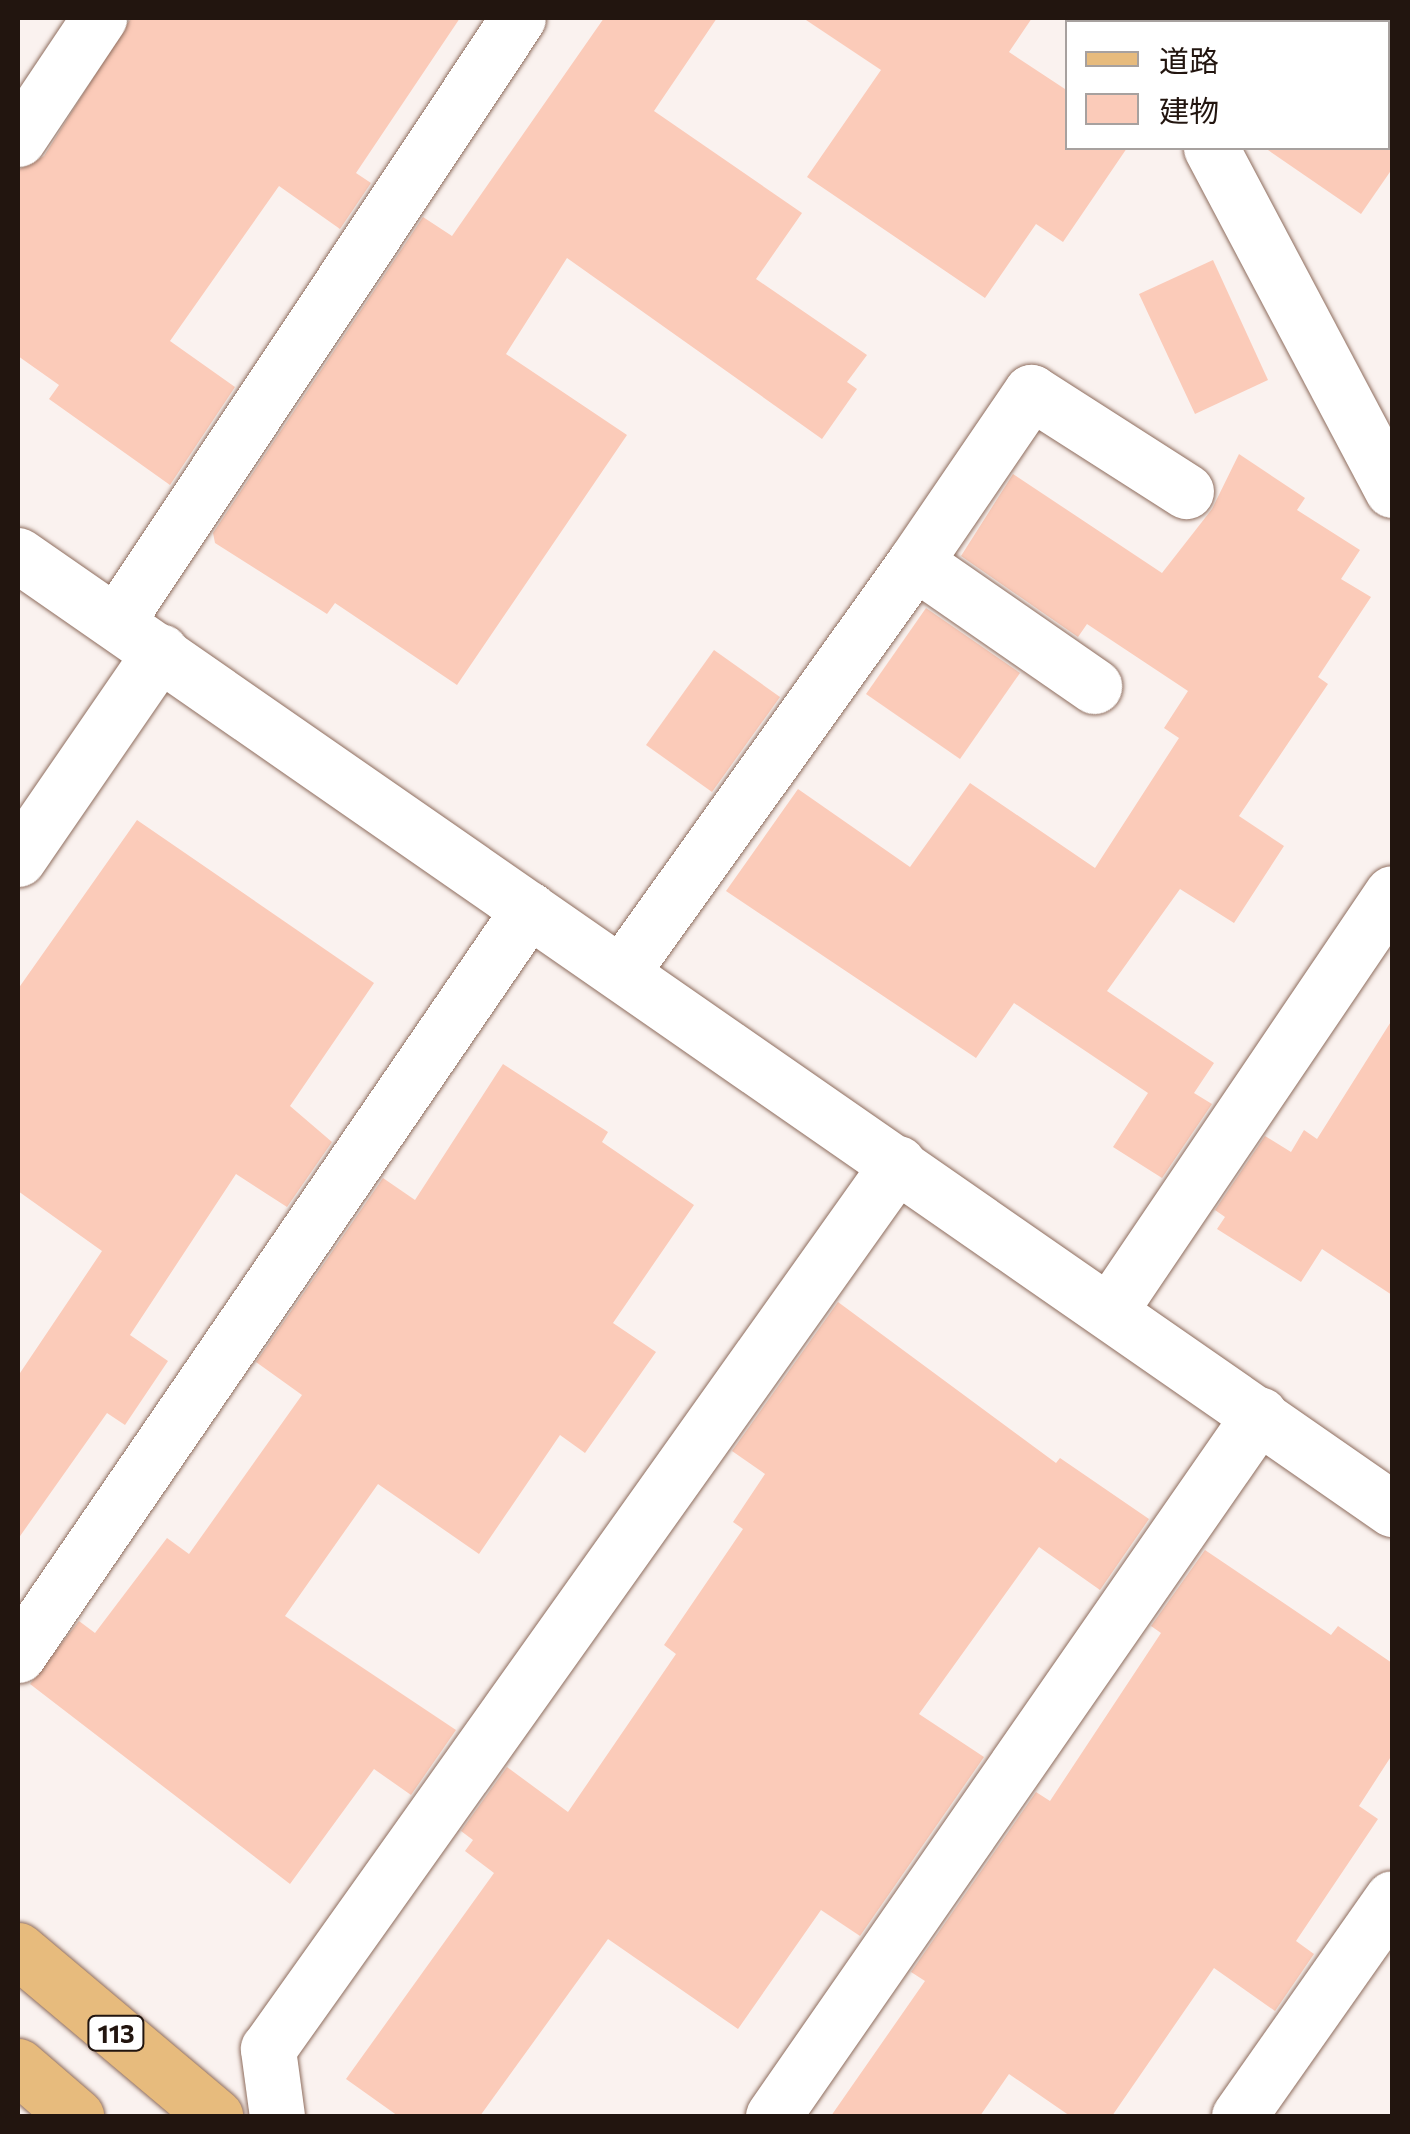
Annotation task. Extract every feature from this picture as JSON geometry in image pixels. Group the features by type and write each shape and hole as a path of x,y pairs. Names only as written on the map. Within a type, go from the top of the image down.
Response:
{"main road":[{"name":"113","path":"18,1950 215,2116"},
{"path":"18,2066 76,2116"}],"street":[{"path":"18,139 99,18"},
{"path":"116,620 518,18"},
{"path":"1213,150 1392,490"},
{"path":"621,973 915,562 1031,392 1186,491"},
{"path":"18,555 1392,1509"},
{"path":"915,562 1094,686"},
{"path":"18,858 161,652"},
{"path":"1110,1310 1392,893"},
{"path":"18,1655 528,909"},
{"path":"277,2116 268,2048 898,1163"},
{"path":"774,2116 1260,1414"},
{"path":"1238,2116 1392,1898"}],"building":[{"path":"131,18 460,18 356,173 371,183 340,229 279,186 170,341 235,387 170,485 49,399 59,385 18,356 18,170 44,156"},
{"path":"604,18 717,18 654,111 802,213 756,279 867,355 847,382 857,389 822,439 567,258 506,354 627,435 457,685 335,603 327,614 215,543 213,533 423,217 452,236"},
{"path":"803,18 1032,18 1009,52 1065,89 1065,150 1126,150 1063,242 1036,224 985,298 807,177 881,70"},
{"path":"1392,148 1392,169 1361,214 1268,150"},
{"path":"1213,260 1268,380 1195,414 1139,294"},
{"path":"1239,454 1305,498 1297,510 1360,550 1341,579 1371,597 1318,677 1328,684 1239,816 1284,846 1234,923 1180,889 1107,991 1214,1063 1194,1093 1212,1104 1162,1178 1113,1147 1148,1093 1014,1003 976,1058 726,891 798,789 910,867 970,783 1095,868 1179,738 1164,728 1188,691 1087,624 1078,637 961,556 1013,474 1162,573 1212,509"},
{"path":"926,608 1020,673 960,759 866,694"},
{"path":"714,650 780,697 712,792 646,745"},
{"path":"137,820 374,983 290,1106 332,1142 287,1207 236,1174 130,1335 168,1361 125,1425 107,1413 18,1539 18,1376 102,1251 18,1191 18,989"},
{"path":"1392,1020 1392,1295 1322,1249 1301,1282 1217,1229 1225,1217 1215,1210 1265,1136 1291,1152 1304,1130 1317,1139"},
{"path":"503,1064 608,1132 602,1142 694,1205 613,1323 656,1352 585,1453 560,1435 479,1554 378,1484 285,1616 456,1730 411,1795 374,1769 290,1884 30,1684 79,1621 95,1633 167,1538 189,1554 302,1395 256,1362 383,1178 415,1200"},
{"path":"838,1302 1056,1463 1060,1458 1149,1519 1100,1590 1039,1547 919,1714 984,1757 860,1936 821,1910 738,2029 608,1939 480,2116 398,2116 346,2079 494,1873 465,1851 473,1840 461,1831 507,1767 568,1812 676,1654 664,1645 743,1529 733,1522 765,1474 732,1451"},
{"path":"1205,1550 1331,1635 1338,1626 1392,1663 1392,1755 1359,1806 1378,1819 1296,1941 1314,1954 1275,2011 1214,1968 1112,2116 1070,2116 1009,2074 980,2116 831,2116 925,1981 911,1972 1036,1792 1050,1801 1161,1633 1151,1626"}]}
